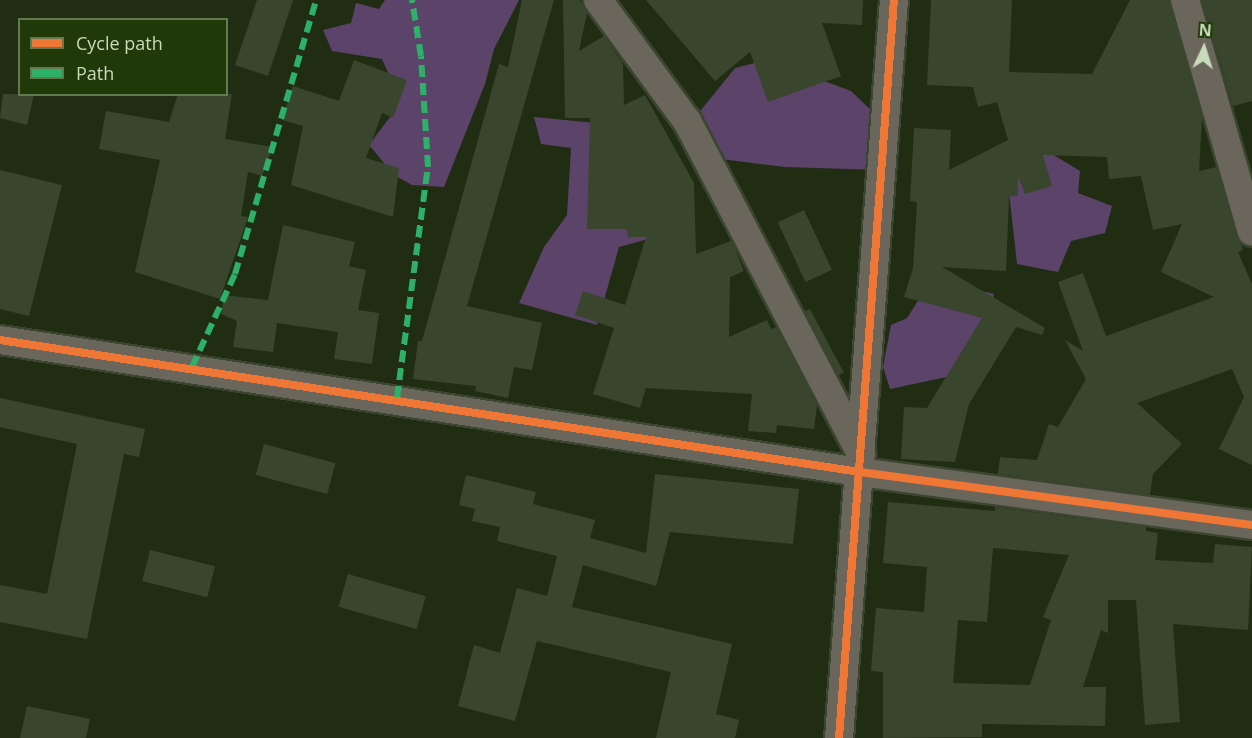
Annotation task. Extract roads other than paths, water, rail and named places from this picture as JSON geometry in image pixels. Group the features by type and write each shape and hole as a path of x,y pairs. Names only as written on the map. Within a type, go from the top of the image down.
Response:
{"street":[{"path":"598,0 687,121 860,463"},
{"path":"839,738 894,0"},
{"path":"1185,0 1252,232"},
{"path":"0,340 860,463 1252,525"}]}
